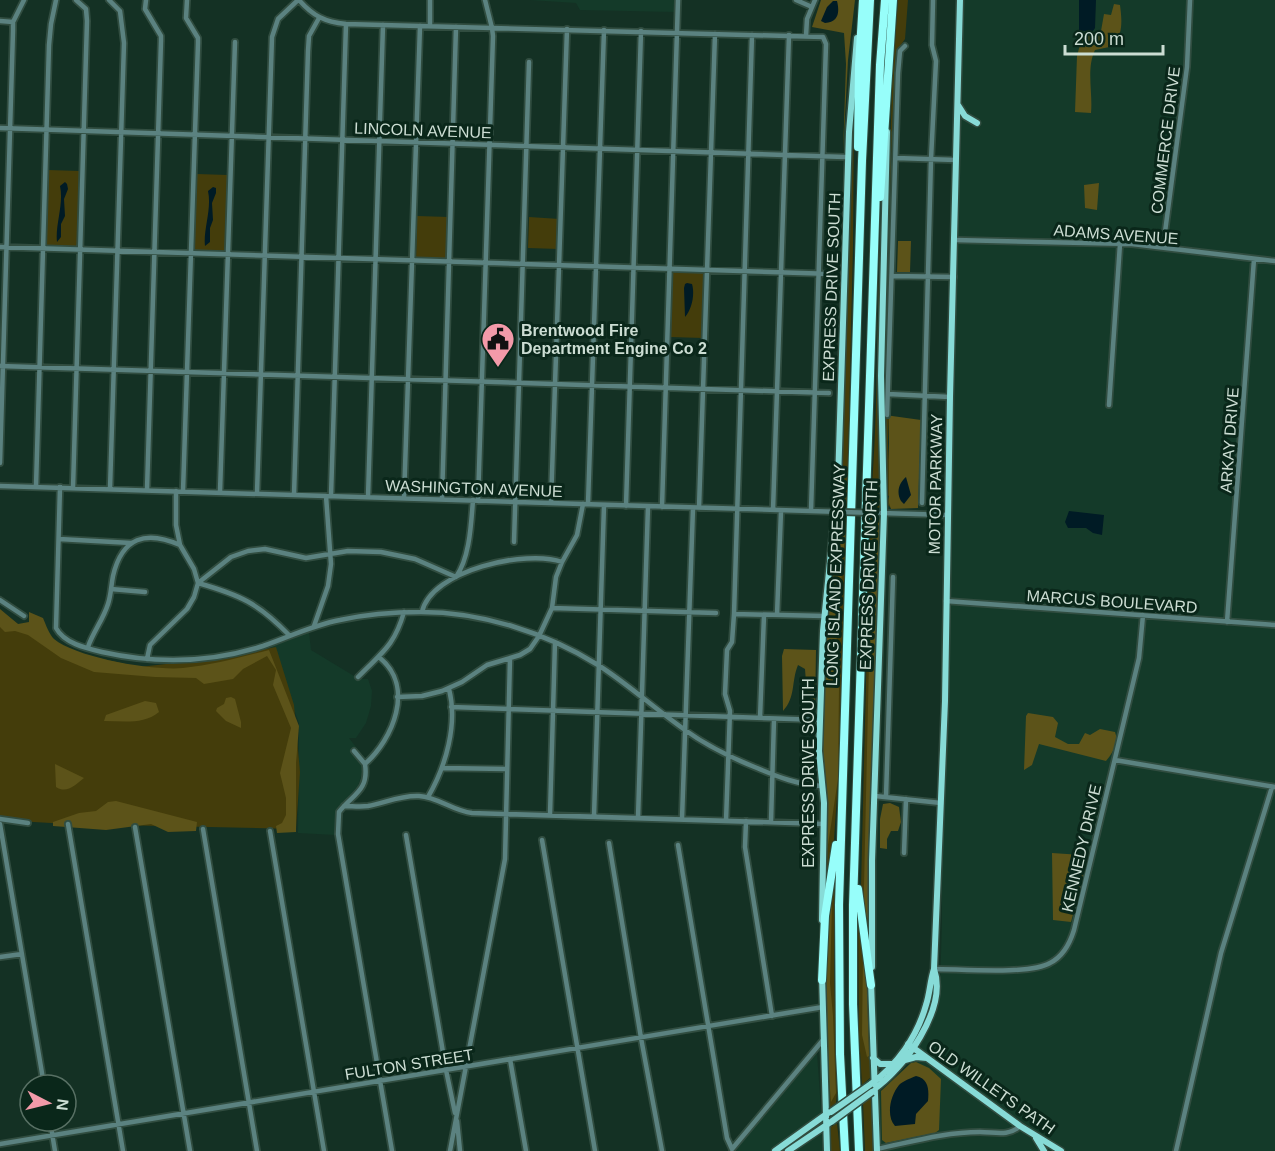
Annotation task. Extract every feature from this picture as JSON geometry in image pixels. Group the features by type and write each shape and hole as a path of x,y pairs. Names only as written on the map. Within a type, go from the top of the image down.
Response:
{"highway":[{"name":"LONG ISLAND EXPRESSWAY","path":"859,1151 852,956 880,64 885,0"},
{"name":"EXPRESS DRIVE NORTH","path":"887,111 893,0"},
{"name":"LONG ISLAND EXPRESSWAY","path":"845,1151 841,1095 838,956 842,769 862,206 858,172 859,65 866,1"},
{"path":"875,218 880,202 887,111"},
{"path":"822,980 826,911 838,827 842,769"},
{"path":"856,800 859,904 871,985"}],"main road":[{"name":"MOTOR PARKWAY","path":"775,1151 828,1113 889,1079 904,1061 911,1046 926,1006 934,969 941,803 960,0"},
{"name":"EXPRESS DRIVE SOUTH","path":"827,1151 826,1140 829,1124 823,1055 824,824 819,762 820,720 824,616 839,512 849,132 855,61 866,1"},
{"path":"958,103 965,116 976,123"},
{"name":"EXPRESS DRIVE NORTH","path":"877,1150 871,985 887,111"},
{"name":"MOTOR PARKWAY","path":"788,1151 829,1124 873,1087 921,1034 934,999 937,978 934,969"},
{"path":"921,1034 923,1050 928,1058"},
{"name":"OLD WILLETS PATH","path":"911,1046 1020,1126 1059,1150"},
{"path":"904,1061 916,1057 928,1058"},
{"path":"873,1058 880,1064 894,1063"},
{"path":"814,1134 821,1135 826,1140"},
{"path":"1033,1135 1044,1151"}],"street":[{"path":"0,463 1,366 14,22 24,0"},
{"path":"36,487 50,34 56,0"},
{"path":"73,488 87,14 82,4 76,0"},
{"path":"109,0 120,11 124,37 110,489"},
{"path":"146,0 145,9 161,36 147,490"},
{"path":"183,491 198,43 198,38 186,18 187,0"},
{"path":"257,493 272,37 278,19 299,0 319,18 346,24 821,36 825,40 810,511"},
{"path":"430,0 430,26"},
{"path":"456,577 465,554 476,500 482,381 492,28 485,0"},
{"path":"662,507 678,0"},
{"path":"796,0 812,7"},
{"path":"806,36 807,19 815,0"},
{"path":"922,503 936,61 932,45 933,0"},
{"name":"COMMERCE DRIVE","path":"1163,247 1186,68 1190,0"},
{"path":"294,495 308,41 312,28 319,18"},
{"path":"0,21 14,22"},
{"path":"314,626 328,586 332,554 327,523 346,24"},
{"path":"368,497 383,25"},
{"path":"404,498 420,26"},
{"path":"441,499 456,27"},
{"path":"551,503 567,29"},
{"path":"398,697 422,696 449,689 487,665 526,653 534,645 552,608 556,577 578,535 585,504 592,385 604,30"},
{"path":"626,506 641,31"},
{"path":"699,508 715,34"},
{"path":"726,821 730,717 725,694 727,650 732,642 734,614 752,34"},
{"path":"773,510 789,35"},
{"path":"220,492 235,42"},
{"path":"887,415 898,73 900,51 905,46"},
{"path":"514,542 529,62"},
{"name":"LINCOLN AVENUE","path":"0,128 845,157"},
{"path":"896,158 956,160"},
{"name":"ADAMS AVENUE","path":"955,240 1120,244 1275,261"},
{"path":"1109,405 1120,244"},
{"path":"0,247 833,274"},
{"name":"ARKAY DRIVE","path":"1227,622 1254,259"},
{"path":"893,276 954,277"},
{"path":"1,366 829,393"},
{"path":"888,394 950,397"},
{"name":"WASHINGTON AVENUE","path":"0,486 948,515"},
{"path":"60,487 56,628 60,636 88,647 147,659 190,660 226,656 266,645 314,626 377,613 422,612 476,618 555,642 599,666 685,731 728,756 772,774 805,784 822,786"},
{"path":"147,659 150,645 187,609 198,583 194,569 180,545 176,491"},
{"path":"594,816 604,505"},
{"path":"638,818 648,506"},
{"path":"682,819 693,508"},
{"path":"777,615 781,511"},
{"path":"88,647 108,606 115,568 131,543 152,537 166,539 180,545"},
{"path":"58,539 131,543"},
{"path":"198,583 231,557 248,551 272,550 306,558 371,552 399,555 456,577"},
{"path":"422,612 427,598 443,584 484,566 523,560 550,559 562,562"},
{"path":"886,797 893,577"},
{"path":"198,583 227,591 251,602 289,635"},
{"path":"111,589 145,592"},
{"path":"0,600 24,616"},
{"name":"MARCUS BOULEVARD","path":"946,601 1275,625"},
{"path":"552,608 716,614"},
{"path":"358,677 380,658 393,639 404,612"},
{"path":"734,614 824,616"},
{"path":"760,718 764,615"},
{"name":"KENNEDY DRIVE","path":"934,969 1033,969 1049,964 1067,947 1074,930 1139,658 1143,615"},
{"path":"550,815 555,642"},
{"path":"364,764 385,741 394,722 398,697 392,671 380,658"},
{"path":"450,1151 505,859 510,658"},
{"path":"428,797 442,768 449,739 451,707 449,689"},
{"path":"451,707 820,720"},
{"path":"771,822 774,719"},
{"path":"354,751 364,764 366,775 362,787 339,812 338,834 392,1151"},
{"path":"1115,760 1273,787 1218,964 1176,1151"},
{"path":"442,768 507,769"},
{"path":"344,806 365,806 407,796 428,797 465,812 824,824"},
{"path":"875,796 941,803"},
{"path":"904,853 906,799"},
{"path":"0,819 28,823"},
{"path":"746,821 745,847 772,1016"},
{"path":"68,824 123,1151"},
{"path":"0,825 42,1073"},
{"path":"135,827 190,1151"},
{"path":"203,829 257,1151"},
{"path":"270,831 324,1151"},
{"path":"406,835 456,1116 460,1151"},
{"path":"542,840 595,1151"},
{"path":"609,843 662,1151"},
{"path":"678,845 727,1138 732,1150 823,1040"},
{"path":"0,957 22,954"},
{"name":"FULTON STREET","path":"0,1144 823,1007"},
{"path":"813,1052 823,1055"},
{"path":"510,1059 526,1151"},
{"path":"877,1150 948,1134 981,1132 1008,1134 1020,1126"},
{"path":"52,1133 55,1151"}],"shaded area":[{"path":"530,0 676,0 675,12 580,10 576,3"},
{"path":"821,0 855,0 848,60 843,154 846,64 844,33 812,27"},
{"path":"898,0 908,0 905,39 896,52 884,382 892,82"},
{"path":"959,0 1275,0 1275,1151 881,1151 879,1090 909,1065 930,1027 937,1007 940,987 941,803"},
{"path":"1114,4 1120,5 1119,36 1114,46 1095,50 1092,57 1091,113 1075,112 1077,56 1082,37 1101,31 1104,14 1111,15"},
{"path":"854,102 847,508 838,508 851,136"},
{"path":"48,170 80,171 78,248 46,247"},
{"path":"197,174 228,175 226,252 194,251"},
{"path":"1099,183 1097,210 1085,208 1084,185"},
{"path":"883,193 881,506 878,509 870,509 875,430"},
{"path":"417,216 449,217 447,260 416,259"},
{"path":"529,217 560,219 559,249 528,248"},
{"path":"898,241 911,241 910,272 897,272"},
{"path":"672,271 706,273 703,338 670,337"},
{"path":"885,415 889,418 888,443 892,509 887,504 889,496 887,495"},
{"path":"885,415 921,420 918,508 891,509 889,503 889,418"},
{"path":"841,458 844,469 845,507 838,507"},
{"path":"837,517 847,517 840,753 834,839 825,895 821,707"},
{"path":"845,518 835,659 839,687 838,779 826,858 827,787 822,763 825,617 838,520"},
{"path":"870,518 881,520 868,946 861,887"},
{"path":"880,522 869,922 864,909 864,886 872,527"},
{"path":"0,609 18,624 29,622 29,612 43,618 54,639 65,646 116,662 183,668 216,663 269,650 299,726 296,763 296,832 277,833 276,826 282,823 286,815 286,798 280,773 291,728 273,685 276,670 267,656 243,669 233,679 204,684 196,678 94,672 61,658 28,635 15,631 5,632 0,627"},
{"path":"0,612 27,630 80,654 139,667 211,659 276,647 294,705 300,772 296,829 68,824 0,820"},
{"path":"309,632 311,650 359,679 368,679 372,691 366,723 356,738 349,738 366,760 362,765 364,767 358,786 337,810 335,835 298,833 299,723 271,647"},
{"path":"784,649 816,650 815,711 807,696 805,669 798,665 792,695 783,711 782,656"},
{"path":"226,698 235,699 241,728 226,721 216,711 224,704"},
{"path":"145,701 156,703 159,712 140,721 104,721 106,715"},
{"path":"1028,713 1053,717 1058,723 1055,737 1068,744 1079,744 1085,733 1090,735 1100,729 1115,732 1115,747 1106,761 1039,744 1032,765 1024,770"},
{"path":"55,764 84,778 74,786 64,790 60,789 56,787"},
{"path":"116,801 197,822 196,831 168,832 151,824 106,830 53,826 53,822 79,813 96,811 108,802"},
{"path":"890,803 899,807 901,822 898,831 891,831 887,839 887,849 880,848 880,819 883,804"},
{"path":"1052,853 1086,854 1088,858 1071,922 1053,920"},
{"path":"835,866 834,969 837,1092 836,1103 829,1108 825,985 826,921"},
{"path":"832,903 830,983 836,1093 831,1102 825,977"},
{"path":"858,908 869,990 870,1078 862,1085 859,1034"},
{"path":"863,955 867,987 869,1056 867,1057 862,1035"},
{"path":"817,1053 824,1151 735,1151 752,1130"},
{"path":"916,1062 929,1068 941,1079 939,1130 935,1133 886,1143 882,1140 881,1091 911,1063"},
{"path":"870,1098 875,1151 865,1151 863,1103"},
{"path":"837,1123 840,1151 830,1151 829,1128"}],"water":[{"path":"1079,0 1096,0 1093,31 1079,31"},
{"path":"833,1 837,1 837,16 833,21 825,23 821,21 827,7"},
{"path":"65,182 68,189 64,199 65,216 61,224 61,237 57,242 60,186"},
{"path":"213,187 216,188 216,193 212,203 213,220 210,228 210,242 205,246 208,191"},
{"path":"687,283 692,284 693,297 685,317 684,288"},
{"path":"906,477 911,495 904,504 899,498 899,491"},
{"path":"1069,511 1104,515 1102,535 1086,528 1068,528 1065,522"},
{"path":"916,1076 926,1082 928,1101 916,1114 915,1124 895,1126 890,1112 893,1095 901,1084"}],"place":[{"name":"Brentwood Fire Department Engine Co 2","path":"498,368"}]}
